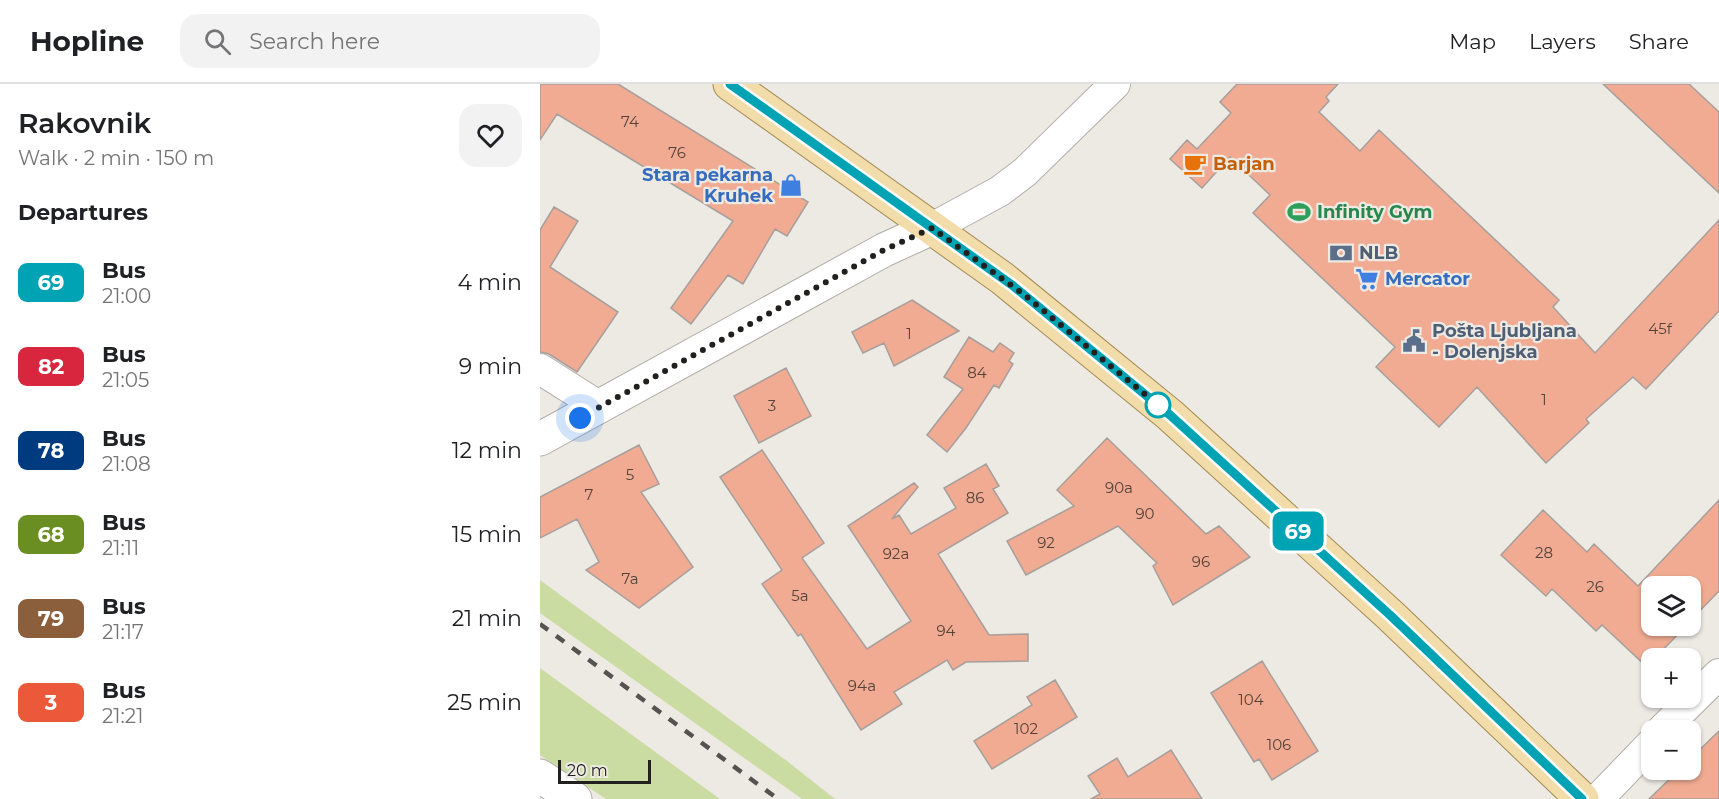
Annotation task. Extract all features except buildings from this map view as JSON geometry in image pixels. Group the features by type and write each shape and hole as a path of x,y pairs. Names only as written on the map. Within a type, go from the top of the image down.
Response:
{"main road":[{"path":"730,84 1022,293 1170,415 1391,616 1582,799"}],"street":[{"path":"540,439 884,250 932,228 1000,191 1025,172 1115,84"},
{"path":"540,369 600,407"},
{"path":"1672,720 1719,674"},
{"path":"1598,799 1641,754"},
{"path":"540,776 575,799"}],"green space":[{"path":"540,580 787,761 835,799 802,799 540,613"},
{"path":"540,668 720,799 606,799 540,755"}],"railway":[{"path":"540,624 778,799"}],"bus line":[{"name":"69","path":"730,84 1012,285 1170,415 1391,616 1582,799"}],"place":[{"name":"Barjan","path":"1195,164"},
{"name":"Stara pekarna Kruhek","path":"791,185"},
{"name":"Infinity Gym","path":"1299,212"},
{"name":"NLB","path":"1341,253"},
{"name":"Mercator","path":"1367,279"},
{"name":"Pošta Ljubljana - Dolenjska","path":"1414,341"}],"route":[{"path":"580,418 884,250 932,228 1022,293 1158,405"}]}
